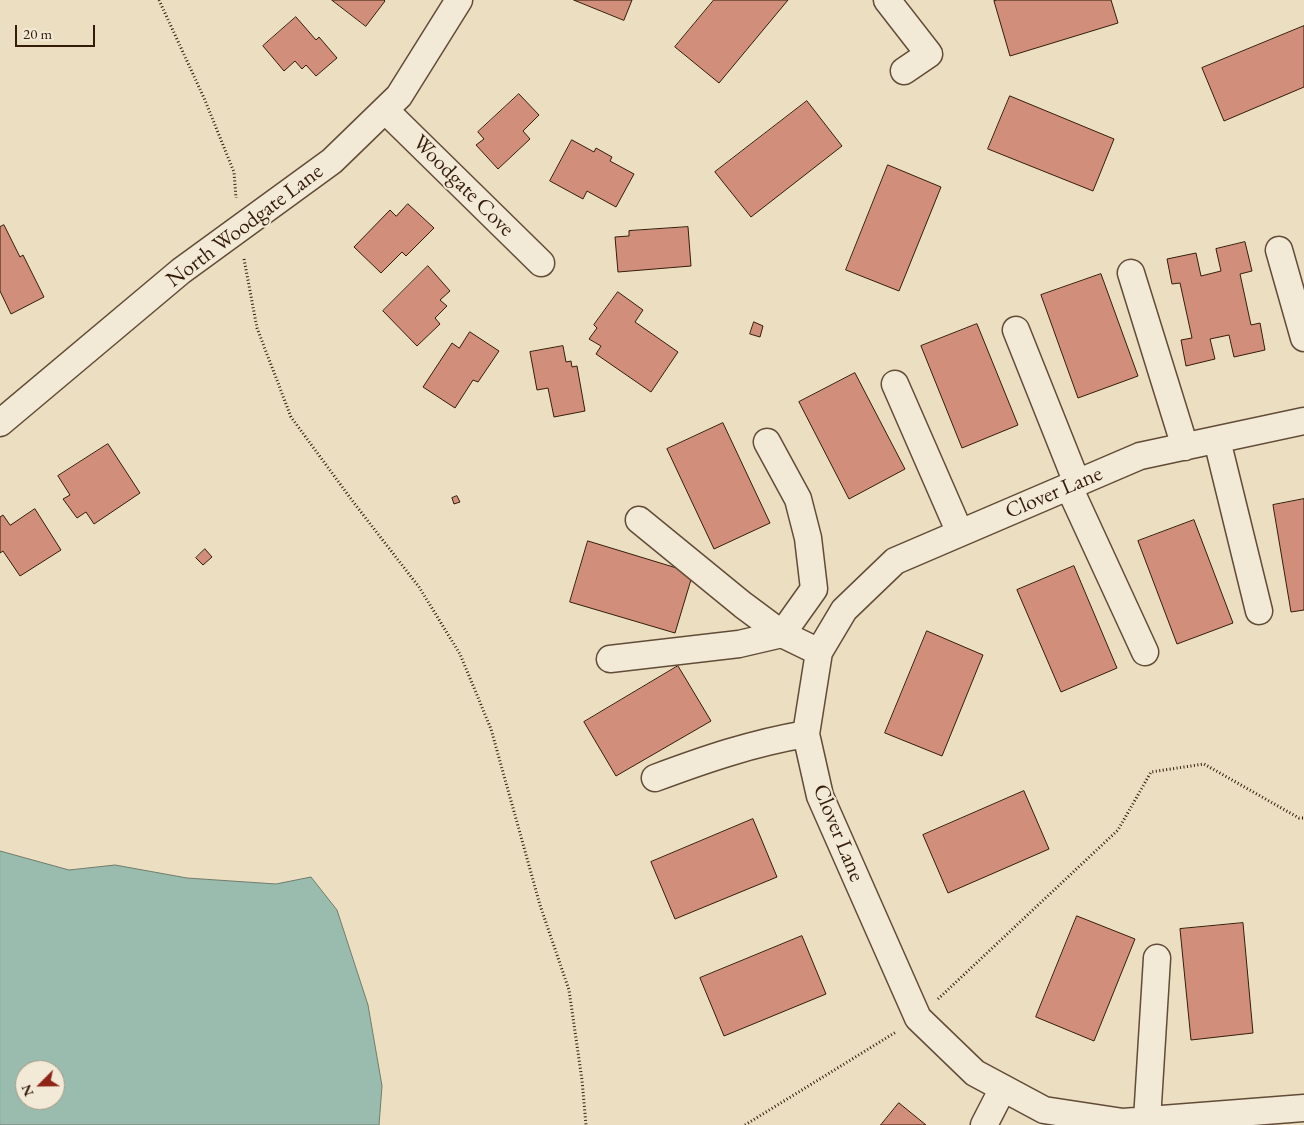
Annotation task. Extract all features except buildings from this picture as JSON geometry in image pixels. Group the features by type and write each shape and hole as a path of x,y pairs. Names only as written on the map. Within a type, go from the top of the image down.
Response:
{"street":[{"name":"North Woodgate Lane","path":"0,423 181,271 332,161 399,96 459,0"},
{"path":"887,0 929,54 904,71"},
{"name":"Woodgate Cove","path":"385,110 541,263"},
{"path":"1279,250 1304,338"},
{"path":"1131,273 1184,447"},
{"path":"1016,330 1073,485 1145,652"},
{"path":"895,384 960,533"},
{"name":"Clover Lane","path":"1304,421 1140,456 895,561 844,610 819,652 806,734 820,796 918,1018 975,1074 1044,1110 1123,1122 1209,1120 1304,1108"},
{"path":"1217,440 1259,611"},
{"path":"610,658 739,644 782,634 814,589 808,538 798,499 767,442"},
{"path":"639,520 743,605 782,634 819,652"},
{"path":"655,778 702,760 747,746 806,734"},
{"path":"1146,1120 1156,958"},
{"path":"984,1125 1003,1088"}],"path":[{"path":"159,0 204,98 234,172 238,230 257,328 291,417 419,587 460,654 491,729 540,905 569,990 582,1080 586,1125"},
{"path":"745,1125 918,1018 1118,830 1151,772 1204,764 1299,818 1304,818"}],"shaded area":[{"path":"0,851 69,870 115,865 187,878 276,884 311,877 337,910 368,1005 382,1086 379,1125 0,1125"}]}
